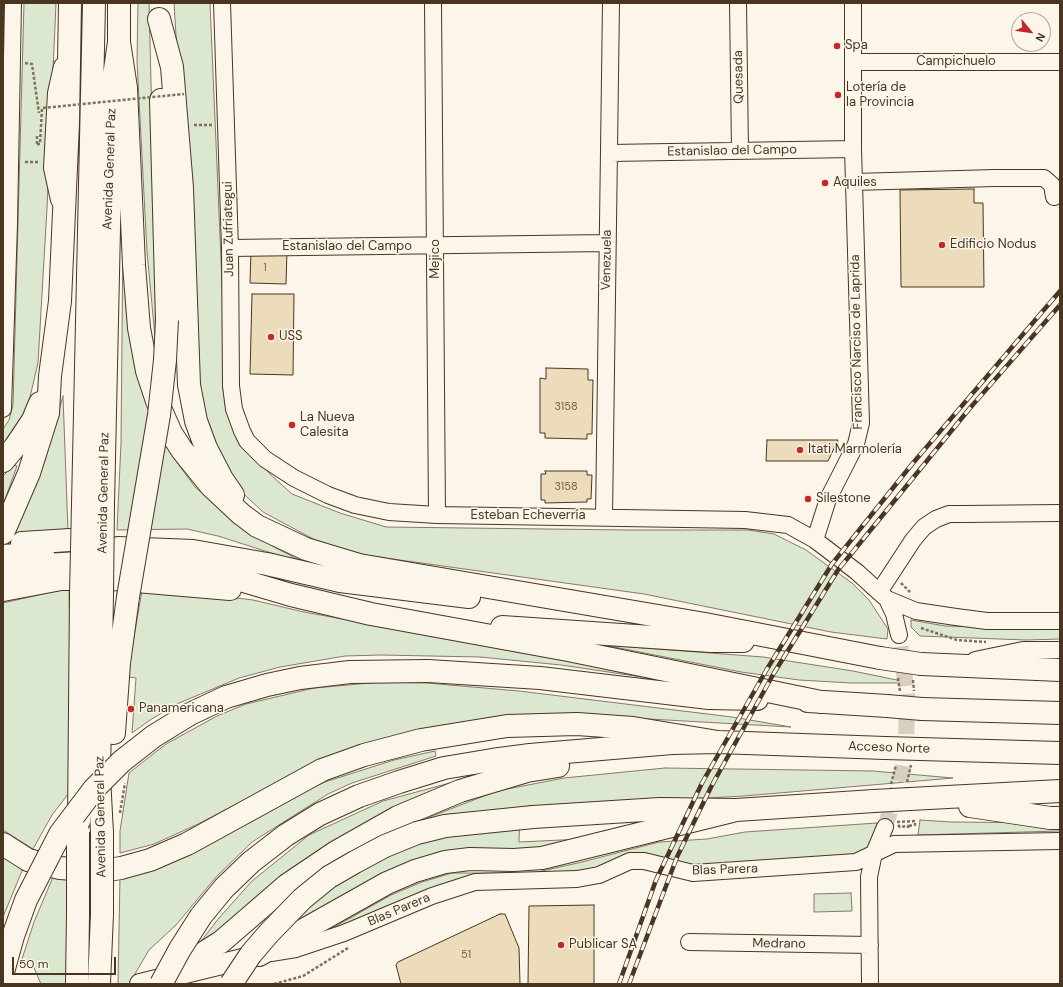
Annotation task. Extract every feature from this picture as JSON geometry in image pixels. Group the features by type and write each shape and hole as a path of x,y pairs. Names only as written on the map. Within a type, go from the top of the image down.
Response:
{"highway":[{"name":"Avenida General Paz","path":"76,984 78,832 92,594 94,3"},
{"name":"Avenida General Paz","path":"93,504 112,90 119,42 119,3"},
{"path":"159,11 172,67 184,220 191,392 196,421 206,448 222,479 256,526"},
{"path":"102,832 112,776 118,662 161,399 167,320 159,11"},
{"path":"6,527 29,473 48,413 50,376 60,301 64,225 70,13"},
{"path":"119,42 126,88 134,265 139,328 147,371 157,401 171,433 193,466 228,502 256,526 306,549 344,561 479,584 562,601 705,624 786,641 880,658 921,664 1060,670"},
{"path":"3,461 16,447 33,420 50,376"},
{"path":"3,545 67,538 116,537 172,539 222,549 267,564"},
{"path":"3,556 67,550 145,548 193,551 267,564 340,581 366,585 476,597 562,601"},
{"path":"3,573 45,565 112,561 198,569 224,575 291,595 370,614 435,625 488,637 576,652 821,702"},
{"path":"3,590 61,579 101,578 142,580 291,595"},
{"name":"Avenida General Paz","path":"92,594 102,832 102,914 99,984"},
{"path":"435,625 506,627 711,641 786,641"},
{"path":"3,972 13,936 26,900 60,834 75,812 100,783 122,761 154,736 190,714 226,697 267,685 300,678 350,672 428,671 540,678 709,698 1060,713"},
{"path":"3,844 28,860 60,868 101,871 121,868 150,860 188,844 329,768 364,755 421,740 507,726 576,724 633,728 718,742"},
{"path":"163,981 180,949 201,916 224,888 251,862 286,835 320,814 366,794 444,768 492,760 672,743 718,742"},
{"name":"Acceso Norte","path":"718,742 1060,753"},
{"path":"163,981 221,942 286,885 336,852 398,818 460,791 527,771 600,760 672,743"},
{"path":"231,984 264,938 296,905 329,877 398,840 417,833 445,826 533,817 660,809 736,810 874,801 1060,792"},
{"path":"918,799 1050,818 1060,818"},
{"path":"259,955 387,883 414,871 446,862 464,860 542,858 736,810"}],"main road":[{"path":"140,984 163,981 259,955"}],"street":[{"name":"Juan Zufriategui","path":"222,3 230,248 231,386 237,421 247,441 254,448"},
{"name":"Mejico","path":"433,3 437,516"},
{"name":"Venezuela","path":"604,517 611,3"},
{"name":"Quesada","path":"738,3 740,151"},
{"name":"Francisco Narciso de Laprida","path":"815,540 828,499 856,444 861,423 853,149 853,3"},
{"path":"3,409 6,224 13,62 10,10"},
{"name":"Campichuelo","path":"853,62 1060,62"},
{"name":"Estanislao del Campo","path":"610,153 853,149"},
{"path":"854,182 1044,178 1052,185 1054,197"},
{"name":"Estanislao del Campo","path":"230,248 607,243"},
{"name":"Esteban Echeverría","path":"254,448 277,468 294,478 355,505 390,512 437,516 745,520 779,523 796,529 815,540"},
{"path":"883,595 913,540 924,527 936,519 949,514 1060,512"},
{"path":"815,540 857,572 883,595 916,611 987,620 1060,621"},
{"path":"883,595 894,614 899,635"},
{"path":"951,665 1023,650 1060,650"},
{"path":"870,984 869,877 874,853 885,826"},
{"name":"Blas Parera","path":"259,955 296,949 344,933 432,896 475,882 576,879 599,875 630,861 644,861 693,873 856,862 894,844 1060,841"},
{"name":"Medrano","path":"689,942 870,945"}],"path":[{"path":"13,62 32,64 39,112"},
{"path":"37,144 40,144 42,108 184,94"},
{"path":"191,118 192,125 226,125"},
{"path":"9,161 39,162"},
{"path":"903,822 915,821 915,826 908,826"}],"green space":[{"path":"24,3 56,3 47,208 38,363 30,397 22,416 3,444 3,429 9,420 13,405"},
{"path":"138,3 149,3 156,280 155,337 147,252 137,61"},
{"path":"174,3 210,3 227,399 248,450 271,475 292,494 340,513 386,527 748,530 774,534 806,550 852,583 869,600 888,629 887,639 831,632 644,594 364,555 317,541 263,512 235,486 200,418"},
{"path":"123,234 149,409 173,457 195,487 238,524 276,548 299,560 287,558 218,536 187,529 117,530 121,443"},
{"path":"63,396 68,531 14,535 45,460"},
{"path":"14,465 17,466 3,505 3,476"},
{"path":"69,588 72,789 52,815 33,849 3,830 3,603"},
{"path":"142,590 253,600 304,612 572,661 642,677 561,665 480,657 381,655 345,656 280,667 239,678 179,703 150,720 132,733 136,678 129,677 130,661"},
{"path":"911,620 945,626 1060,629 1060,639 1026,640 920,636 911,627"},
{"path":"604,645 763,657 853,671 897,680 898,683 851,683 799,680 741,672"},
{"path":"382,682 427,683 519,691 732,717 791,727 631,718 525,718 283,780 196,825 154,844 120,853 120,831 129,773 166,744 217,716 246,704 314,688"},
{"path":"435,751 436,756 352,783 328,794 252,842 216,877 176,925 149,950 129,984 118,984 120,877 325,782 394,760"},
{"path":"665,768 873,771 953,778 744,796 520,808 519,842 582,839 581,843 479,854 295,928 274,914 341,863 432,816 497,791 564,778"},
{"path":"461,780 191,954 219,918 252,881 309,835 383,801"},
{"path":"920,820 952,822 1060,823 1060,831 918,835"},
{"path":"877,823 872,849 856,856 691,870 657,859 582,874 470,879 329,930 391,895 422,882 452,873 533,873 659,842 707,839 745,832"},
{"path":"3,855 24,866 3,917"},
{"path":"53,877 69,880 68,984 41,984 30,959 21,962 34,922"},
{"path":"851,893 852,911 814,912 814,894"}],"building":[{"name":"Edificio Nodus","path":"974,189 974,203 983,203 984,287 901,287 900,190"},
{"path":"251,250 287,251 286,284 250,283"},
{"path":"252,294 294,294 293,375 250,374"},
{"path":"546,368 588,369 588,380 593,380 592,434 587,434 587,439 545,438 545,433 540,433 540,378 546,379"},
{"name":"Itati Marmolería","path":"767,440 838,440 828,461 766,461"},
{"path":"545,471 587,471 587,475 592,475 591,499 587,499 587,502 545,503 545,500 541,500 541,474 546,474"},
{"name":"Publicar SA","path":"594,905 594,984 528,984 529,906"},
{"path":"500,914 505,914 519,948 520,984 401,984 396,965 398,962"}],"tunnel":[{"path":"885,827 902,774 906,753 907,695 899,635"}],"railway":[{"path":"619,984 656,880 702,783 767,669 832,564 913,463 1060,291"},
{"path":"629,984 677,857 711,787 774,673 838,570 970,408 1060,305"}],"place":[{"name":"Spa","path":"837,46"},
{"name":"Lotería de la Provincia","path":"838,95"},
{"name":"Aquiles","path":"825,183"},
{"name":"Edificio Nodus","path":"942,245"},
{"name":"USS","path":"271,337"},
{"name":"La Nueva Calesita","path":"292,425"},
{"name":"Itati Marmolería","path":"800,450"},
{"name":"Silestone","path":"808,499"},
{"name":"Panamericana","path":"131,709"},
{"name":"Publicar SA","path":"561,945"}]}
